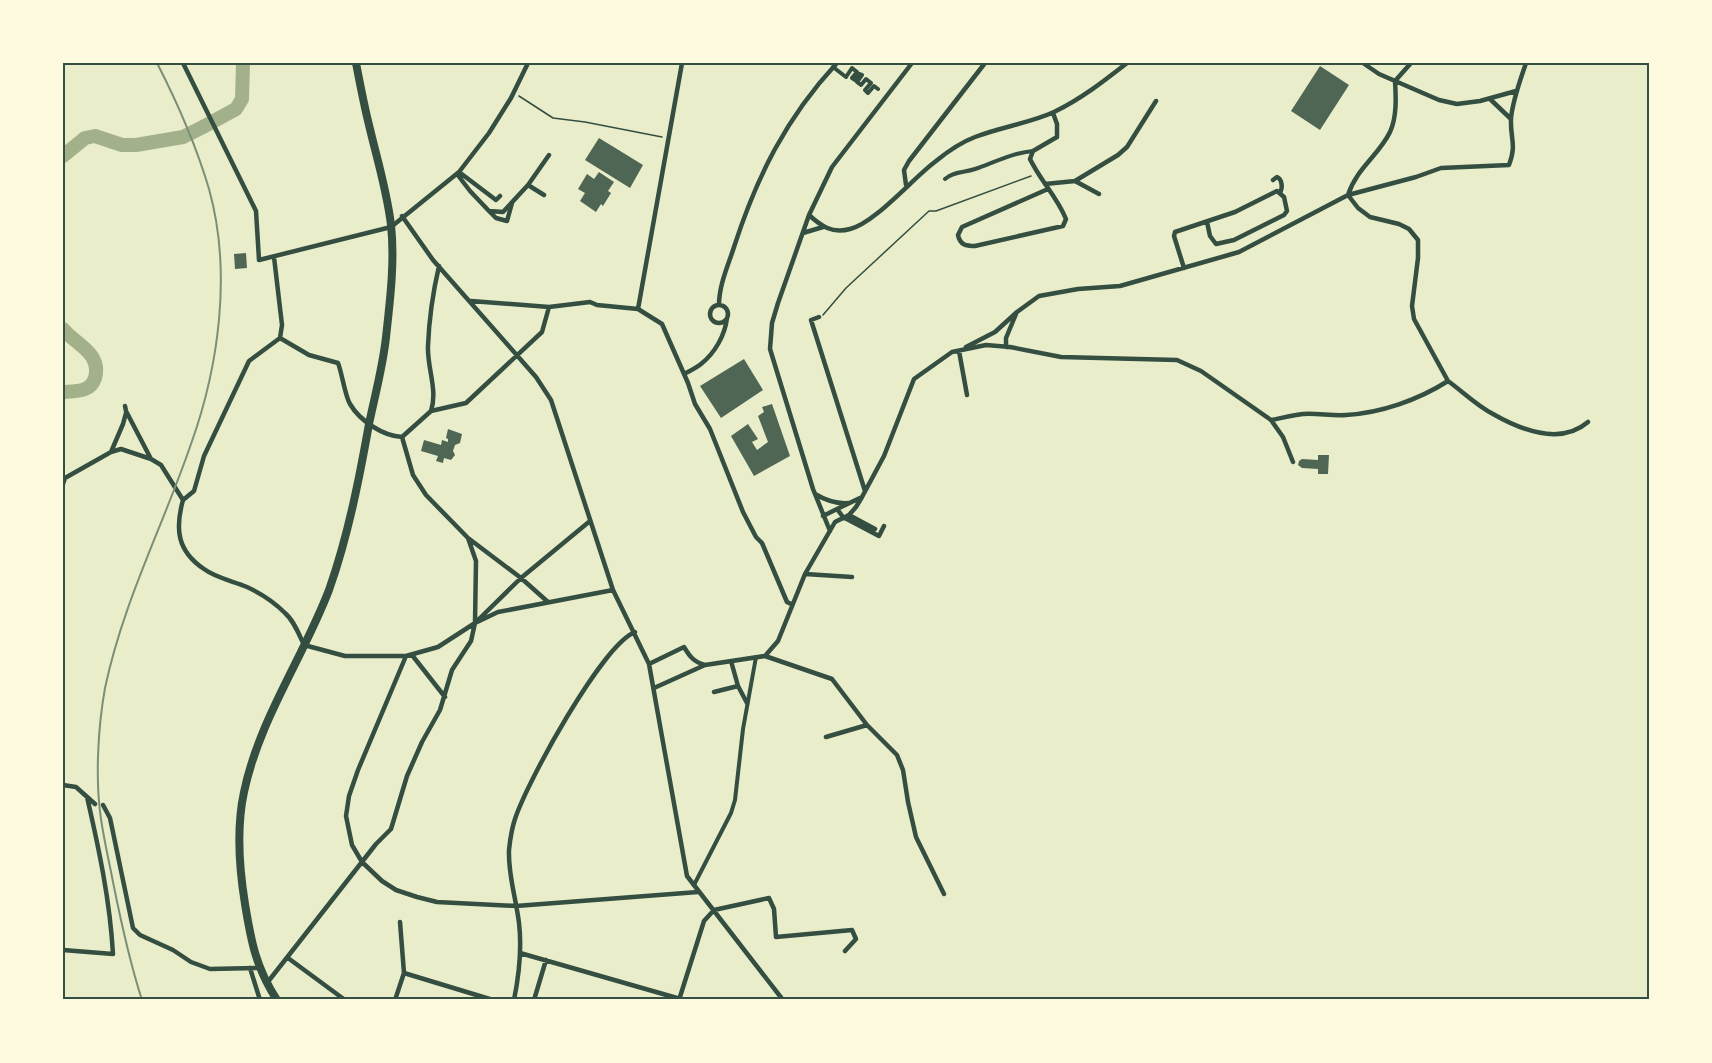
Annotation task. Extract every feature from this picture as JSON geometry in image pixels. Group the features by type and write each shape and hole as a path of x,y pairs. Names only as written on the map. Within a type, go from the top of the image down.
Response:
{"main road":[{"path":"277,1000 259,968 251,945 239,854 244,792 254,756 328,591 345,540 386,339 392,256 391,227 384,181 356,63"}],"street":[{"path":"183,63 256,211 259,260 391,227 458,173 489,133 514,92 528,63"},
{"path":"638,309 682,63"},
{"path":"830,531 815,493 770,349 772,323 809,215 832,167 912,63"},
{"path":"906,185 904,170 909,161 985,63"},
{"path":"803,232 823,227 837,230 850,229 869,220 936,160 973,138 1053,112 1082,97 1127,63"},
{"path":"1363,63 1395,81 1439,100 1457,104 1490,99 1516,91"},
{"path":"1348,195 1352,182 1389,133 1394,111 1395,81 1412,63"},
{"path":"959,351 995,332 1039,296 1078,289 1120,286 1239,252 1348,195 1441,168 1509,165 1514,150 1511,119 1516,91 1526,63"},
{"path":"719,305 720,290 744,215 762,171 784,131 807,99 835,65 846,77 852,68 856,72 852,78 855,80 860,74 862,75 857,82 861,86 866,79 872,83 865,90 868,93 874,86 878,89"},
{"path":"1490,99 1511,119"},
{"path":"1033,151 1030,159 1037,173 1047,187 1060,204 1066,219 1063,226 975,246 966,246 959,241 958,235 962,227 1047,187 1075,180 1118,155 1127,147 1156,101"},
{"path":"945,179 951,174 972,171 1017,152 1033,151 1057,138 1057,124 1053,112"},
{"path":"489,211 503,212 528,185 549,155"},
{"path":"458,173 496,200 500,196"},
{"path":"458,173 496,218 507,221 512,203"},
{"path":"1273,180 1276,177 1280,181 1280,193"},
{"path":"1075,180 1099,194"},
{"path":"528,185 544,195"},
{"path":"1184,267 1174,236 1175,232 1235,212 1277,191 1284,197 1287,211 1284,215 1234,240 1216,244 1210,236 1207,222"},
{"path":"1348,195 1358,208 1370,217 1399,224 1409,229 1418,240 1412,306 1414,319 1448,381 1491,413 1516,425 1547,435 1565,434 1579,429 1588,422"},
{"path":"809,215 823,227"},
{"path":"402,216 439,266 536,377 551,400 613,590 649,663 687,876 783,1000"},
{"path":"274,257 282,325 280,338 249,361 204,456 194,491 183,500 178,518 178,536 187,553 204,570 247,587 269,599 292,620 304,645 345,656 409,656 438,647 475,623 498,612 613,590"},
{"path":"402,437 430,411 434,400 427,348 432,298 439,266"},
{"path":"471,301 549,307 590,302 597,305 638,309 662,324 695,404 710,429 743,512 756,537 762,543 787,602 791,604"},
{"path":"684,374 700,365 710,355 721,336 726,326 727,311 719,305"},
{"path":"719,305 714,307 711,314 714,321 719,322 727,318"},
{"path":"430,411 466,403 542,332 549,307"},
{"path":"1005,347 1006,338 1017,312"},
{"path":"819,317 811,320 865,490"},
{"path":"719,322 721,336"},
{"path":"280,338 309,355 338,363 349,403 369,425 402,437"},
{"path":"765,656 778,641 805,574 835,522 846,516 862,497 891,439 914,379 952,352 986,345 1061,357 1177,360 1201,371 1271,420 1283,437 1293,462"},
{"path":"959,351 967,395"},
{"path":"1271,420 1305,414 1347,415 1378,410 1405,403 1431,392 1448,381"},
{"path":"111,452 123,424 126,409 151,459"},
{"path":"402,437 413,476 426,495 468,538 548,602"},
{"path":"63,484 65,478 111,452 121,449 151,459 161,465 183,500"},
{"path":"815,493 841,504 849,503"},
{"path":"824,516 862,497"},
{"path":"837,509 879,536 884,526"},
{"path":"846,516 875,529"},
{"path":"475,623 520,578 590,521"},
{"path":"267,984 362,862 391,829 407,776 445,697 452,670 471,641 475,623 476,561 468,538"},
{"path":"805,574 852,577"},
{"path":"514,1000 520,953 509,850 514,820 526,790 600,665 621,640 635,632"},
{"path":"649,663 684,647 697,662 705,665"},
{"path":"409,656 445,697"},
{"path":"409,656 358,770 349,796 346,816 352,845 362,862 382,882 396,890 437,902 516,906 698,892"},
{"path":"654,687 705,665 765,656 832,680 867,725 897,755 903,770 915,837 944,894"},
{"path":"694,885 731,813 735,800 747,703 756,657"},
{"path":"731,661 738,686 747,703"},
{"path":"714,692 738,686"},
{"path":"826,736 867,725"},
{"path":"63,785 76,787 95,804"},
{"path":"63,950 112,954 111,924 105,885 87,797"},
{"path":"104,805 110,818 133,928 140,935 156,941 191,962 210,969 259,968"},
{"path":"520,953 681,1000 704,921 714,910 769,898 774,909 776,938 852,930 856,939 845,951"},
{"path":"395,1000 404,973 400,922"},
{"path":"288,958 345,1000"},
{"path":"534,1000 546,960"},
{"path":"250,968 260,1000"},
{"path":"404,973 493,1000"}],"path":[{"path":"514,92 553,118 668,138"},
{"path":"819,317 826,314 855,280 929,211 936,211 1037,173"}],"building":[{"path":"1320,66 1349,85 1320,130 1291,111"},
{"path":"599,138 643,165 630,188 585,160"},
{"path":"599,172 614,182 608,191 611,193 596,212 580,201 585,193 578,189 587,174 594,179"},
{"path":"246,253 247,268 235,269 234,254"},
{"path":"744,359 763,390 721,418 700,386"},
{"path":"772,404 790,456 754,476 731,436 748,424 758,439 752,442 757,450 768,442 758,416 764,412 762,407"},
{"path":"448,429 462,434 460,443 455,445 453,451 455,455 451,460 444,458 443,463 436,461 438,456 421,451 424,440 441,445 442,440 448,442 446,438"},
{"path":"1318,455 1329,455 1328,474 1318,474 1318,469 1302,468 1298,465 1302,459 1318,460"}],"waterway":[{"path":"63,156 85,138 95,136 122,145 136,145 183,137 201,128 236,109 242,99 243,63"},
{"path":"63,329 91,356 96,369 95,378 90,386 82,390 63,392"}],"railway":[{"path":"142,1000 122,926 101,819 98,770 101,719 105,688 122,625 201,414 215,351 221,285 220,252 209,189 186,125 157,63"}]}
